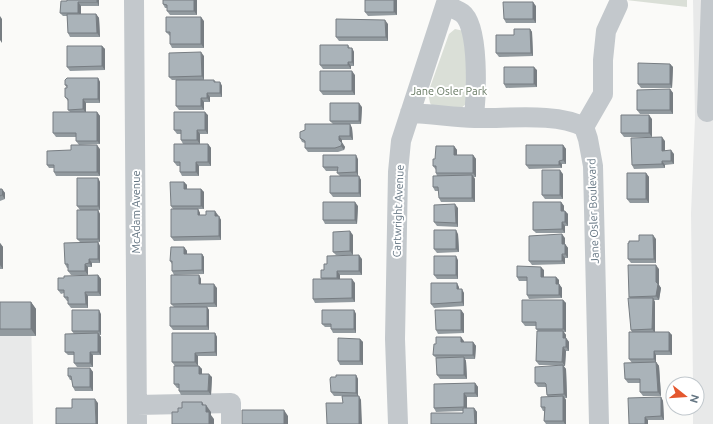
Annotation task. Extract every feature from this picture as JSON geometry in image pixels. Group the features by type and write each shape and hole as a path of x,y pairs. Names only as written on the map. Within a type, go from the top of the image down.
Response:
{"street":[{"name":"McAdam Avenue","path":"134,0 137,415"},
{"path":"707,112 711,0"},
{"name":"Cartwright Avenue","path":"398,424 395,339 398,172 401,141 446,3 463,13 469,22 474,37 477,89 474,118"},
{"path":"410,113 474,118 552,119 572,121 584,127 603,94 603,60 606,31 618,5"},
{"name":"Jane Osler Boulevard","path":"584,127 593,166 599,424"},
{"path":"137,415 231,404 231,424"}],"shaded area":[{"path":"693,0 713,0 713,424 693,424 693,416 705,416 705,376 693,376 691,213 695,118"},
{"path":"0,311 31,311 33,424 0,424"}],"green space":[{"path":"626,0 687,0 687,7"},
{"name":"Jane Osler Park","path":"455,29 464,31 467,35 467,103 459,110 433,107 430,103 428,93 449,34"}],"building":[{"path":"97,0 97,2 78,2 78,13 60,13 61,1"},
{"path":"163,0 194,0 194,11 167,11 167,5 163,4"},
{"path":"365,0 394,0 394,12 365,12"},
{"path":"503,2 533,2 533,19 504,19"},
{"path":"67,14 96,14 97,33 68,33"},
{"path":"166,17 201,17 201,44 170,44 170,32 166,32"},
{"path":"336,19 385,20 386,37 336,37"},
{"path":"514,29 530,29 531,53 496,53 496,35 514,35"},
{"path":"320,45 348,45 348,48 352,48 352,62 348,62 348,65 320,65"},
{"path":"67,46 102,46 102,66 67,67"},
{"path":"201,52 202,76 169,77 169,53"},
{"path":"638,63 670,64 670,84 638,84"},
{"path":"504,67 534,67 534,84 504,84"},
{"path":"320,71 352,71 352,91 320,91"},
{"path":"67,78 98,78 98,99 83,99 83,109 68,110 68,99 65,97 65,88 67,88 67,85 65,85 65,80"},
{"path":"176,80 214,80 214,82 220,82 220,93 207,93 207,98 201,98 201,106 176,106"},
{"path":"670,89 670,110 637,110 637,90"},
{"path":"330,103 359,103 359,121 330,121"},
{"path":"53,112 97,112 97,141 76,141 76,133 53,133"},
{"path":"174,112 205,112 205,130 197,130 197,140 181,140 181,130 174,130"},
{"path":"621,115 649,115 649,133 621,133"},
{"path":"305,124 350,124 350,136 339,136 339,140 342,143 341,146 335,148 305,148 305,141 300,138 300,132 305,130"},
{"path":"662,137 662,151 671,150 671,161 662,161 662,164 632,165 631,138"},
{"path":"174,144 208,144 208,162 196,162 196,172 180,172 180,162 174,162"},
{"path":"71,145 97,145 97,172 54,172 54,165 47,165 47,151 71,150"},
{"path":"526,145 563,145 563,160 559,161 559,165 526,165"},
{"path":"436,146 454,146 454,155 473,155 473,173 436,173 436,166 433,166 433,159 435,159"},
{"path":"323,155 356,155 356,172 337,173 338,167 323,167"},
{"path":"542,170 560,170 560,195 542,195"},
{"path":"627,173 646,173 646,199 627,199"},
{"path":"472,175 472,198 439,198 438,187 433,187 433,176"},
{"path":"330,176 359,176 359,193 330,193"},
{"path":"77,178 98,178 98,206 77,206"},
{"path":"170,182 184,182 184,189 201,189 201,206 171,206"},
{"path":"0,189 2,189 2,195 0,196"},
{"path":"323,202 355,202 355,220 323,220"},
{"path":"533,202 561,202 561,211 565,211 565,222 562,222 562,229 533,230"},
{"path":"455,204 456,223 434,222 434,205"},
{"path":"171,209 198,209 198,215 206,215 206,211 215,211 215,216 219,216 219,236 171,237"},
{"path":"77,210 98,210 98,239 77,239"},
{"path":"434,230 456,230 456,249 434,249"},
{"path":"350,231 350,251 333,252 333,232"},
{"path":"562,234 562,244 565,244 565,254 562,254 562,261 529,261 529,236"},
{"path":"639,235 653,235 654,259 628,259 628,243 629,241 639,241"},
{"path":"98,242 98,259 89,259 89,263 85,264 85,271 68,271 68,264 65,264 64,243"},
{"path":"171,247 184,247 184,254 202,254 202,270 172,271 172,261 170,261"},
{"path":"359,255 359,271 337,271 337,278 321,278 321,270 324,270 324,264 327,264 327,256"},
{"path":"434,256 456,256 456,275 434,275"},
{"path":"628,265 656,265 656,282 658,284 656,296 629,297"},
{"path":"517,266 541,267 541,277 556,277 556,284 559,284 559,295 527,295 527,277 517,277"},
{"path":"98,275 98,292 85,292 86,304 68,304 68,297 64,297 64,290 58,290 58,278 64,278 64,276"},
{"path":"171,275 199,275 199,284 214,284 214,303 171,304"},
{"path":"313,279 352,279 352,298 313,299"},
{"path":"431,283 457,283 457,289 462,289 462,302 431,304"},
{"path":"628,298 653,298 652,329 631,330"},
{"path":"522,300 563,300 563,329 536,329 536,322 522,322"},
{"path":"0,302 31,302 31,329 0,329"},
{"path":"170,307 207,307 207,326 170,326"},
{"path":"72,310 99,310 99,331 72,331"},
{"path":"322,310 354,310 354,329 331,329 331,324 322,324"},
{"path":"435,310 461,310 461,330 436,330"},
{"path":"537,331 563,331 563,338 566,338 566,347 563,347 562,362 536,361"},
{"path":"629,332 669,332 669,351 654,351 654,359 629,359"},
{"path":"98,333 98,352 90,352 90,363 74,363 74,352 65,352 65,334"},
{"path":"172,333 215,333 215,352 195,353 195,362 172,362"},
{"path":"436,337 461,337 461,342 473,342 473,355 433,355"},
{"path":"338,338 360,339 360,361 338,361"},
{"path":"464,357 464,375 437,375 436,358"},
{"path":"656,362 658,392 640,392 640,379 625,379 624,363"},
{"path":"563,365 564,394 547,395 545,383 535,383 535,367"},
{"path":"174,366 199,366 199,374 209,374 208,391 179,391 179,384 174,384"},
{"path":"68,368 90,368 90,387 73,387 71,376 68,376"},
{"path":"336,375 356,375 356,393 331,392 330,379 331,377 336,377"},
{"path":"475,383 475,393 464,393 464,407 434,408 434,384"},
{"path":"342,396 359,396 359,424 327,424 326,403 343,403"},
{"path":"563,396 563,421 544,421 545,407 541,407 541,397"},
{"path":"661,397 661,416 645,417 645,424 629,424 628,398"},
{"path":"72,399 95,399 96,424 56,424 56,408 72,408"},
{"path":"182,402 202,402 202,405 206,405 206,412 209,412 209,424 172,424 172,412 178,412 178,408 182,408"},
{"path":"463,408 474,408 475,424 431,424 431,413 463,413"},
{"path":"242,410 284,410 284,424 242,424"}]}
